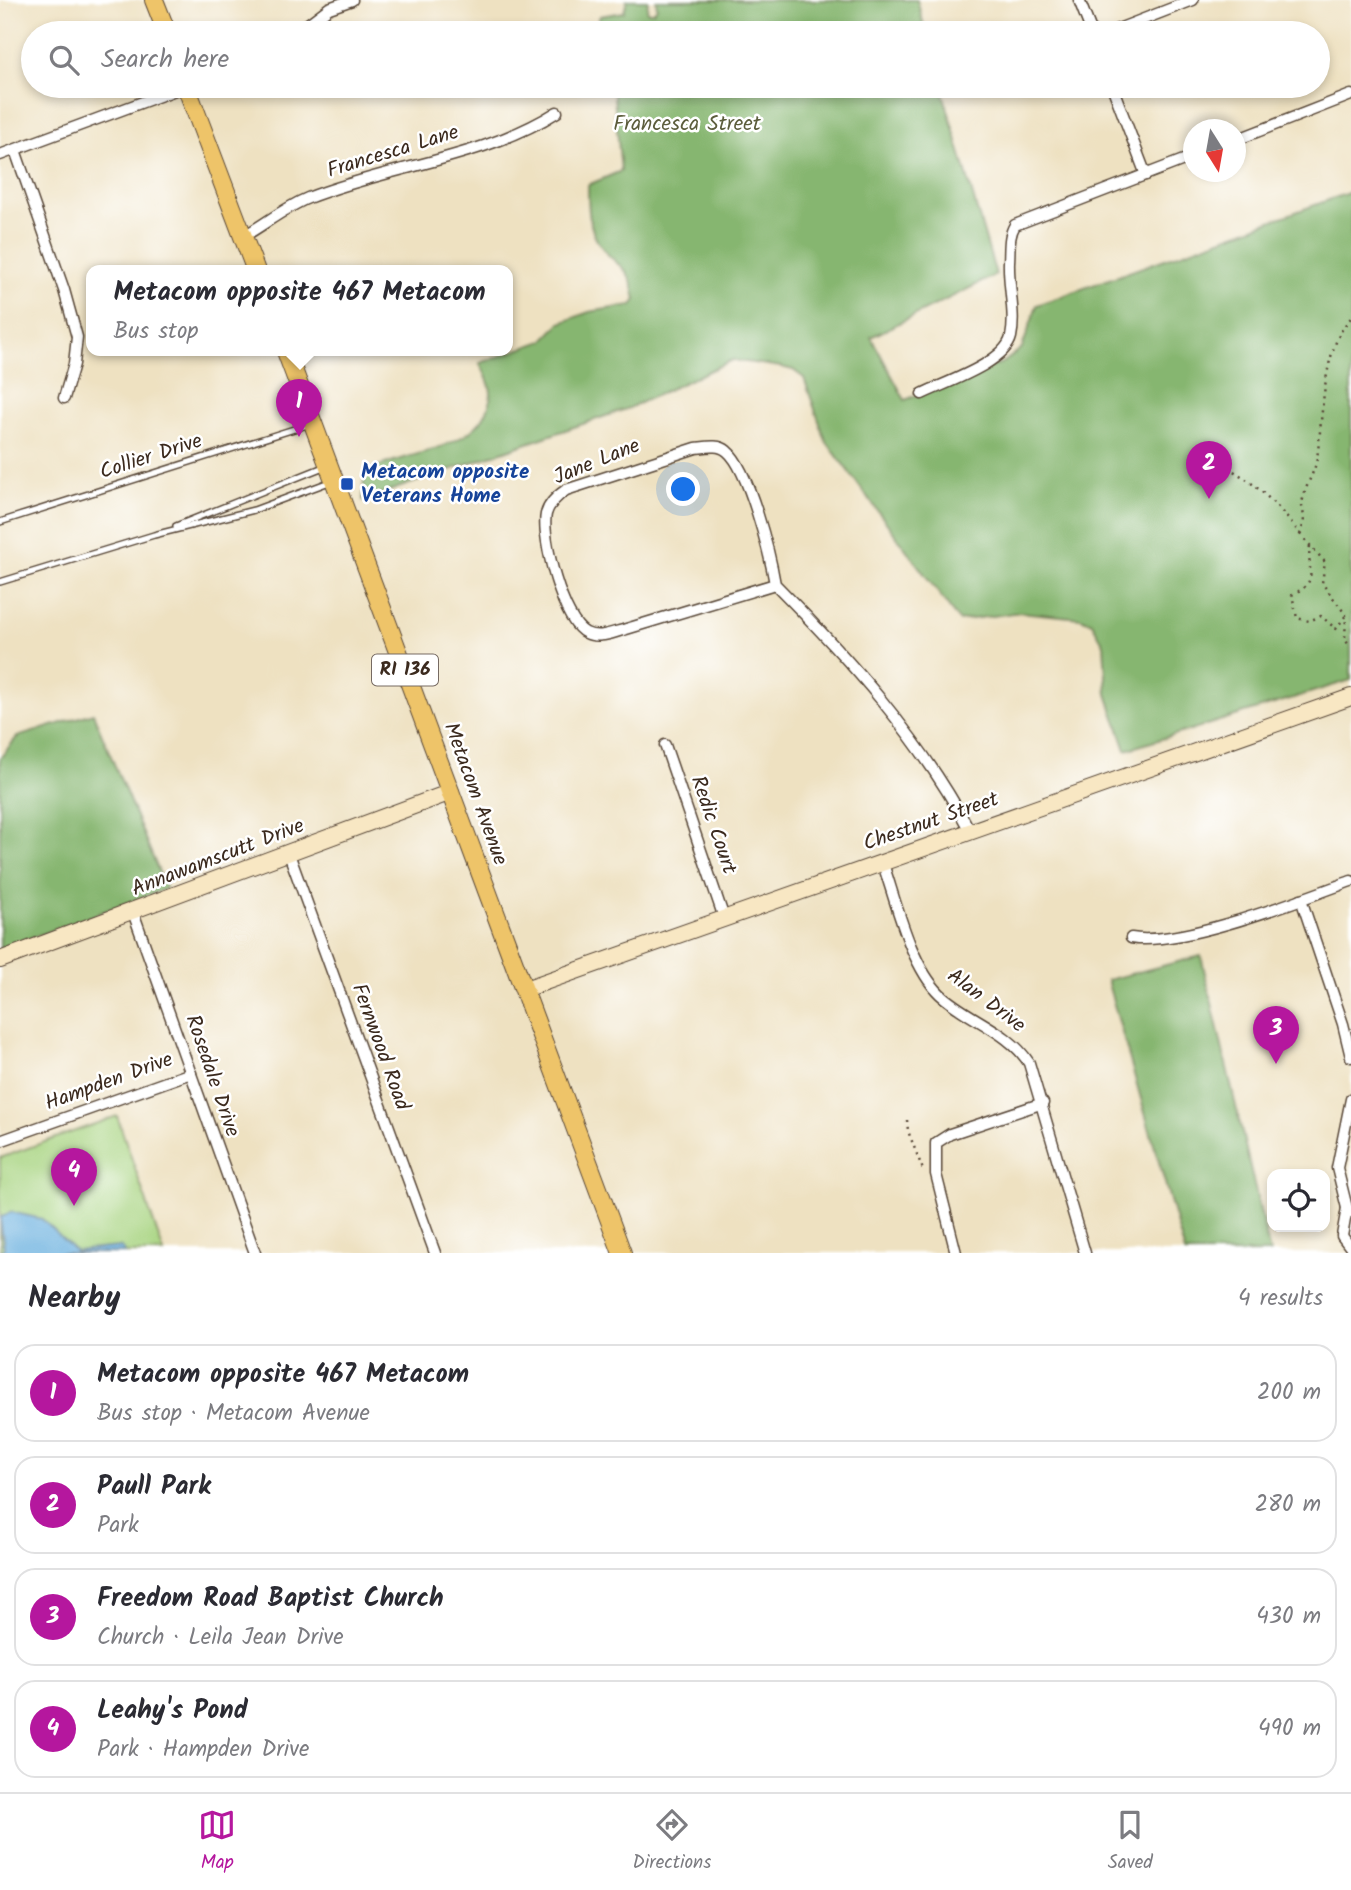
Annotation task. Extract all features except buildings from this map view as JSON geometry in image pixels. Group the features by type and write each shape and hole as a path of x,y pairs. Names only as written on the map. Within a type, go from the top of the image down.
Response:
{"main road":[{"path":"154,0 162,21"},
{"path":"191,98 254,265"},
{"name":"Metacom Avenue","path":"288,356 622,1253"}],"street":[{"path":"312,21 329,8 352,0"},
{"path":"1079,0 1087,21"},
{"path":"1139,21 1193,0"},
{"path":"1246,136 1351,95"},
{"path":"0,155 154,98"},
{"path":"1117,98 1146,175"},
{"name":"Francesca Lane","path":"244,236 311,197 457,153 534,126 557,111"},
{"path":"15,150 64,290 77,337 74,364 64,398"},
{"path":"922,394 992,360 1009,343 1012,326 1009,258 1011,232 1015,225 1183,160"},
{"name":"Jane Lane","path":"718,447 727,450 745,482 770,554 775,584 623,630 600,636 588,635 575,625 562,596 545,533 545,516 555,497 566,490 656,459 696,448 718,447"},
{"path":"775,584 865,677 935,768 970,831"},
{"name":"Chestnut Street","path":"525,989 1351,697"},
{"name":"Redic Court","path":"665,745 724,918"},
{"name":"Annawamscutt Drive","path":"0,960 451,792"},
{"name":"Fernwood Road","path":"289,854 435,1253"},
{"name":"Alan Drive","path":"882,861 928,981 950,1002 988,1025 1022,1052 1035,1075 1085,1253"},
{"path":"1131,938 1148,940 1182,935 1351,881"},
{"path":"1301,899 1351,1056"},
{"name":"Rosedale Drive","path":"133,912 255,1253"},
{"name":"Hampden Drive","path":"0,1141 191,1073"},
{"path":"1351,1099 1337,1168 1349,1210 1342,1240 1351,1248"},
{"path":"956,1253 936,1174 934,1152 941,1138 1043,1103"}],"lane":[{"name":"Collier Drive","path":"0,522 313,423"},
{"path":"154,535 324,469 331,473"},
{"path":"0,582 154,535 254,510 331,473"}],"path":[{"path":"1300,534 1307,518 1302,501 1317,457 1323,397 1338,331 1351,318"},
{"path":"1215,462 1227,467 1285,514 1325,562 1322,583 1346,615 1345,639 1351,647"},
{"path":"1310,546 1310,580 1307,587 1292,595 1297,618 1310,621 1321,616 1336,629 1346,615"},
{"path":"907,1120 911,1140 925,1173 936,1174"}],"green space":[{"path":"627,0 648,0 647,12 653,12 657,8 656,0 917,0 923,21 598,21 600,16 624,12"},
{"name":"Francesca Street","path":"614,98 944,98 996,275 871,337 905,400 1004,362 1022,348 1037,305 1351,192 1351,680 1126,750 1107,694 1104,644 1092,623 1081,618 1020,612 959,621 826,441 804,378 793,370 781,367 732,360 629,408 363,500 364,477 372,469 445,445 477,426 487,411 491,393 480,363 500,356 513,356 513,351 543,341 560,323 589,312 632,305 636,300 627,272 596,239 589,209 588,185 621,171"},
{"path":"93,713 166,889 0,949 0,758 17,737"},
{"path":"1201,956 1270,1253 1185,1253 1107,980"},
{"path":"117,1116 164,1253 0,1253 0,1158"}],"water":[{"path":"11,1212 42,1219 75,1251 121,1247 125,1253 0,1253 4,1248 0,1218"}],"place":[{"name":"Metacom opposite 467 Metacom","path":"299,437"},
{"name":"Metacom opposite Veterans Home","path":"347,484"},
{"name":"Paull Park","path":"1209,499"},
{"name":"Freedom Road Baptist Church","path":"1276,1064"},
{"name":"Leahy's Pond","path":"74,1206"}]}
